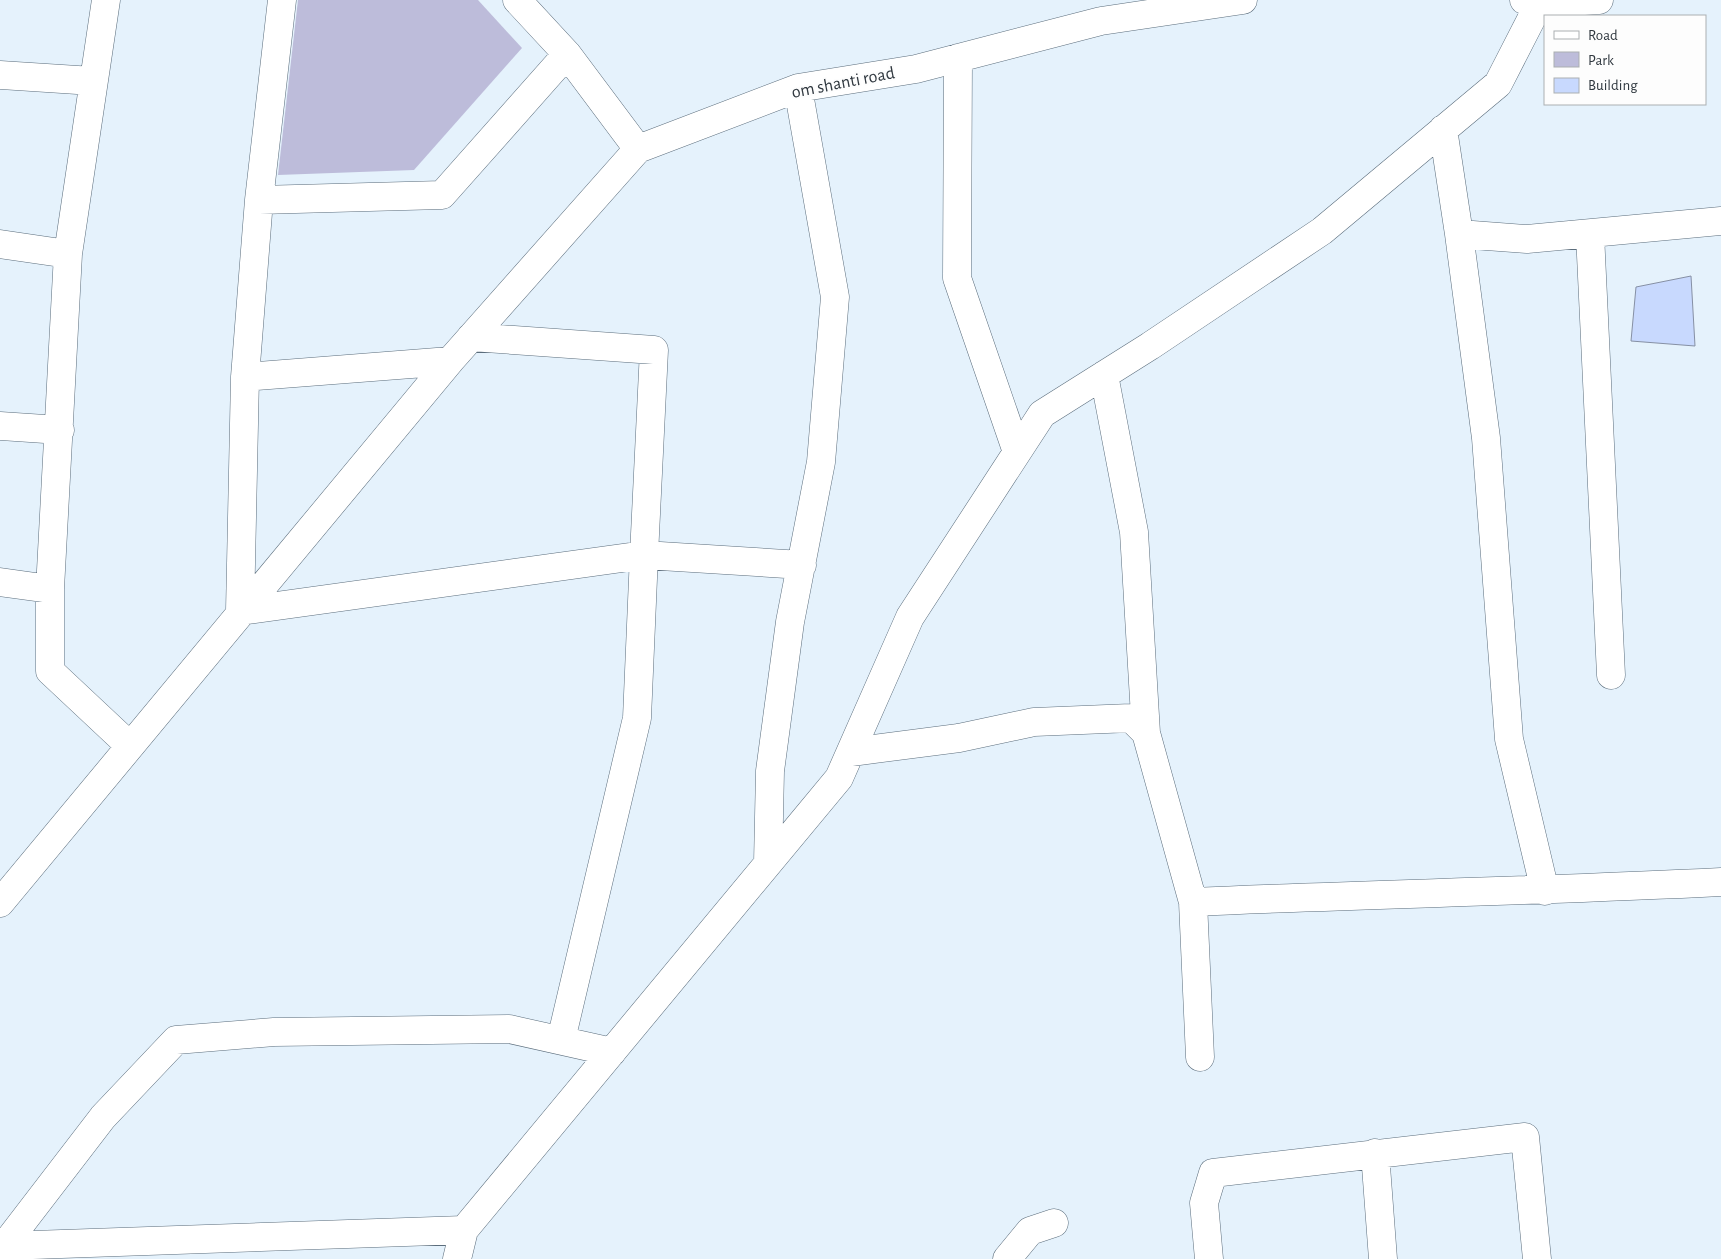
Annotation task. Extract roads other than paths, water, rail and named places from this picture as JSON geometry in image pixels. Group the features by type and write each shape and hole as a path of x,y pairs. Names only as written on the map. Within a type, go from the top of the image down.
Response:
{"street":[{"path":"106,0 68,254 50,589 50,671 130,746"},
{"path":"240,611 245,377 259,200 282,0"},
{"path":"0,903 240,611 450,361 638,149 567,54 517,0"},
{"name":"om shanti road","path":"638,149 798,88 916,69 1101,21 1243,0"},
{"path":"457,1259 464,1230 839,778 910,617 1042,414 1322,231 1498,84 1532,2 1599,0"},
{"path":"259,200 442,195 567,54"},
{"path":"958,58 957,278 1017,452"},
{"path":"0,75 93,81"},
{"path":"768,863 770,771 790,622 821,462 835,297 798,88"},
{"path":"1443,129 1486,438 1509,739 1545,891"},
{"path":"1459,234 1527,239 1721,221"},
{"path":"1590,234 1611,675"},
{"path":"0,244 68,254"},
{"path":"471,337 654,350 637,718 561,1040"},
{"path":"245,377 450,361"},
{"path":"1104,375 1134,532 1146,733 1193,902 1200,1057"},
{"path":"0,426 60,430"},
{"path":"240,611 644,556 802,565"},
{"path":"0,582 50,589"},
{"path":"851,752 959,738 1034,722 1132,718 1146,733"},
{"path":"1193,902 1312,896 1545,891 1721,882"},
{"path":"2,1245 102,1117 176,1040 274,1032 509,1029 612,1052"},
{"path":"1209,1259 1204,1203 1213,1173 1525,1137 1537,1259"},
{"path":"1375,1153 1383,1259"},
{"path":"1007,1259 1030,1231 1054,1223"},
{"path":"2,1245 464,1230"}]}
